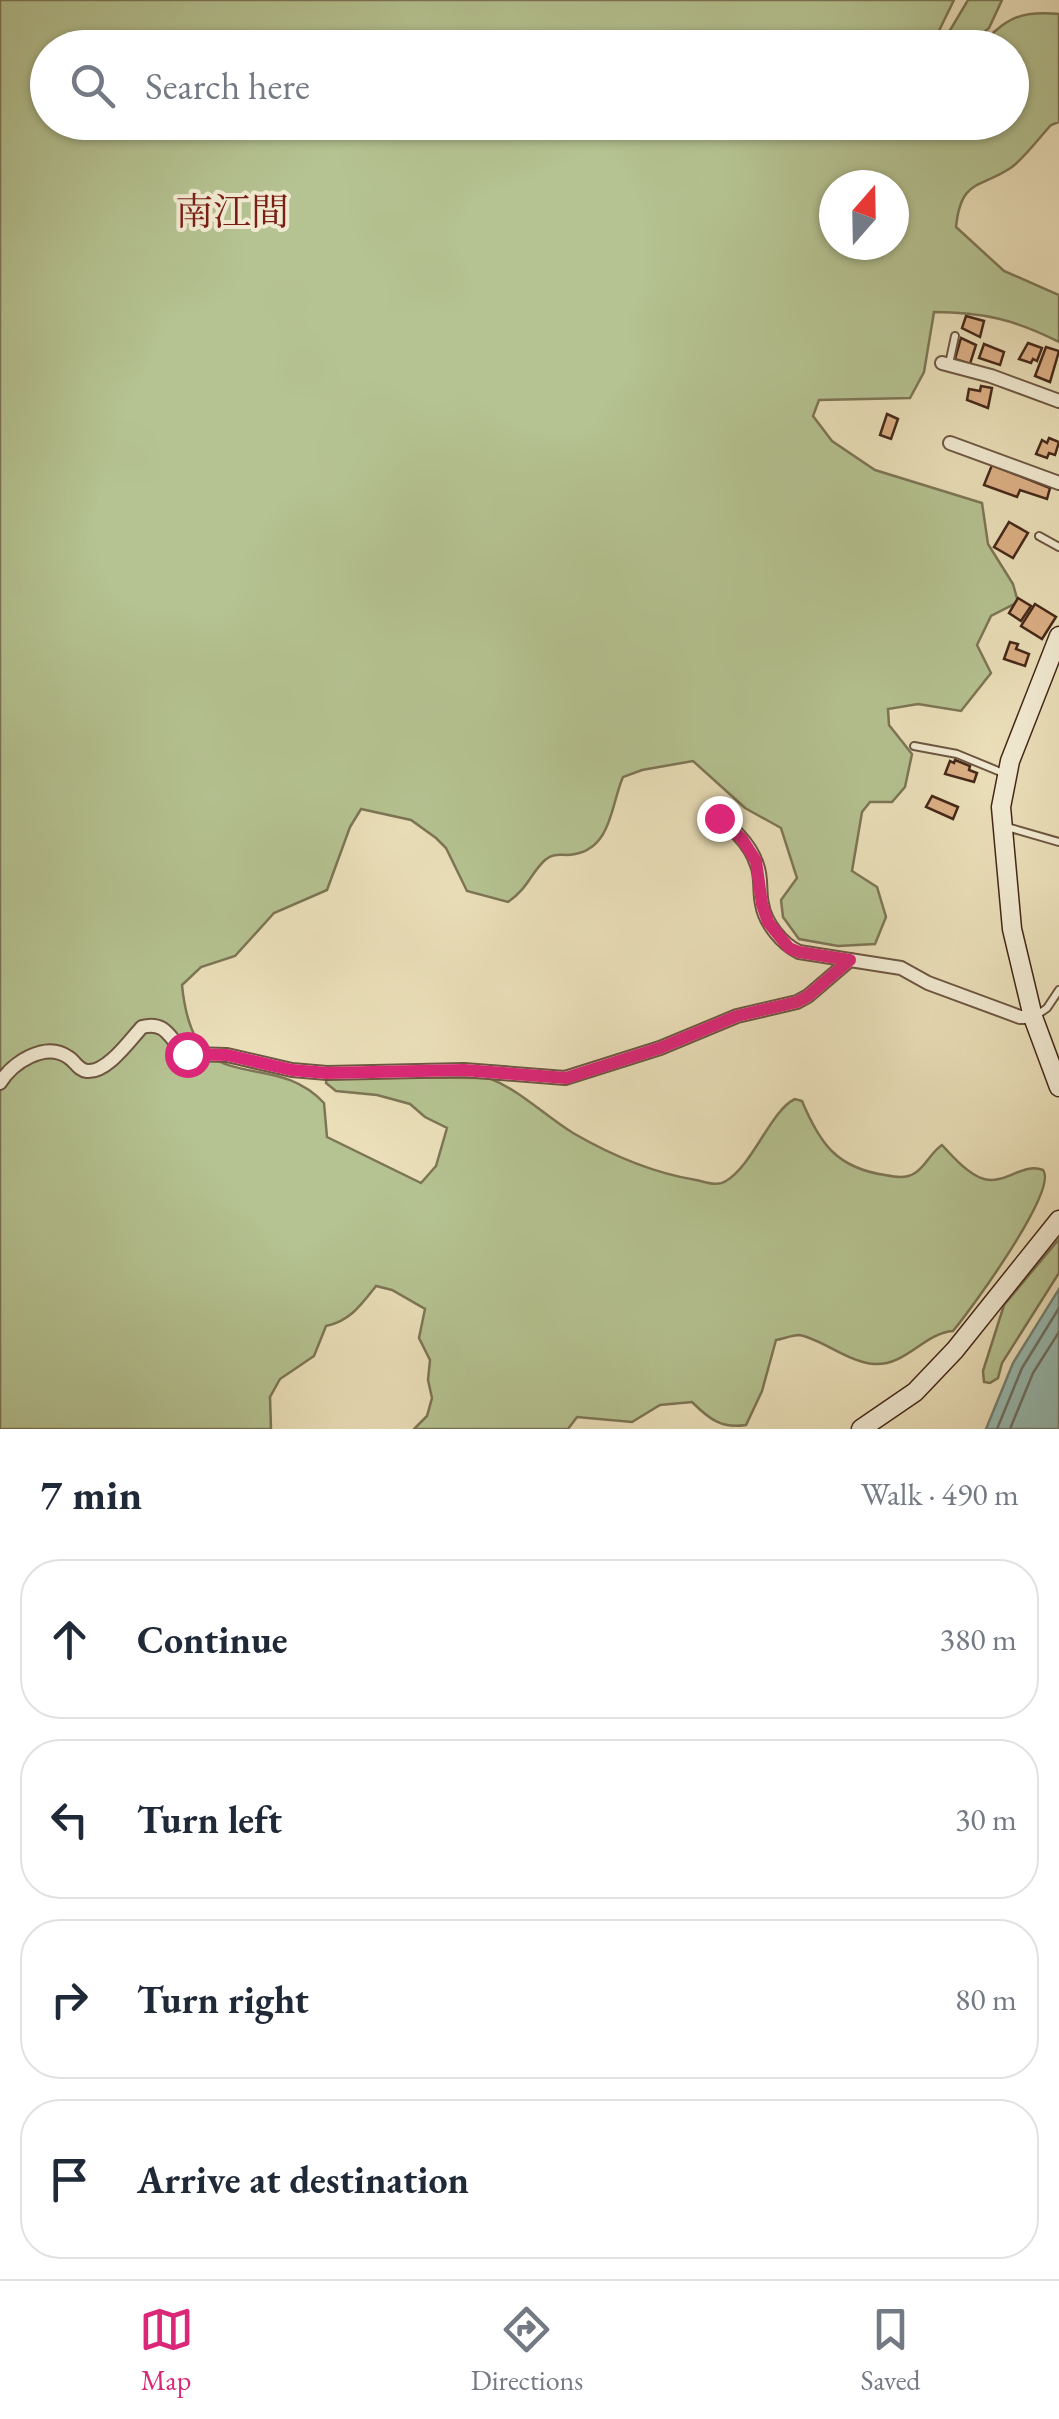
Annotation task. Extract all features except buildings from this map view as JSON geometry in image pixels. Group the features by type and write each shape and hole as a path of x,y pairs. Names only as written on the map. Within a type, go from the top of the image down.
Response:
{"main road":[{"path":"1059,636 1006,774 997,814 1012,929 1033,1016 1059,1087"},
{"path":"861,1429 915,1392 947,1360 1059,1220"}],"street":[{"path":"945,364 991,376 1059,402"},
{"path":"950,443 1059,483"},
{"path":"710,814 742,839 756,861 768,922 789,948 901,968 1001,1010 1024,1018 1033,1016"},
{"path":"0,1083 28,1058 53,1052 64,1054 82,1070 101,1067 142,1027 150,1025 163,1027 187,1054 227,1055 292,1070 464,1070 566,1078 660,1048 737,1016 797,1002 850,960"}],"lane":[{"path":"945,364 955,336"},
{"path":"1039,536 1059,547"},
{"path":"914,746 957,754 1006,774"},
{"path":"997,814 1059,842"},
{"path":"1033,1016 1047,1008 1059,990"}],"green space":[{"path":"0,0 954,0 939,30 30,30 30,140 1029,140 1029,30 996,30 1022,16 1059,14 1059,122 1051,125 1012,167 967,192 956,227 1004,271 1059,295 1059,342 999,319 934,312 924,372 910,398 819,400 813,416 832,441 875,470 982,503 988,544 1013,584 1018,602 991,616 977,645 991,673 961,711 918,704 888,709 889,725 912,754 905,787 892,802 870,802 862,812 852,871 877,887 886,917 875,944 838,946 799,939 783,917 781,900 797,878 781,828 745,808 693,761 623,777 608,823 596,843 575,854 549,857 508,902 467,891 446,848 411,820 361,809 350,827 327,890 274,913 235,956 201,967 182,985 189,1023 202,1047 237,1068 303,1086 324,1103 327,1137 421,1183 436,1166 447,1128 410,1104 377,1095 336,1091 326,1083 327,1077 489,1078 602,1149 648,1168 711,1184 723,1183 736,1173 778,1114 795,1099 802,1101 832,1152 868,1172 897,1177 912,1175 942,1145 984,1179 999,1179 1028,1169 1043,1170 1044,1182 1026,1224 953,1331 933,1337 896,1360 864,1362 799,1335 776,1340 762,1391 746,1425 716,1421 692,1402 660,1405 632,1422 577,1417 568,1429 414,1429 427,1416 432,1398 428,1380 430,1360 419,1338 425,1309 392,1290 376,1286 348,1316 326,1326 314,1356 280,1379 270,1397 271,1429 0,1429"},
{"path":"968,0 1002,0 987,30 950,30"},
{"path":"1059,1239 1059,1273 1002,1363 998,1378 984,1382 983,1371 1004,1305"}],"water":[{"path":"1059,1289 1059,1429 986,1429 1013,1363"}],"district":[{"name":"南江間","path":"232,212"}],"route":[{"path":"187,1054 227,1055 292,1070 327,1073 464,1070 566,1078 660,1048 737,1016 797,1002 850,960 789,948 768,922 756,861 742,839 719,818"}]}
